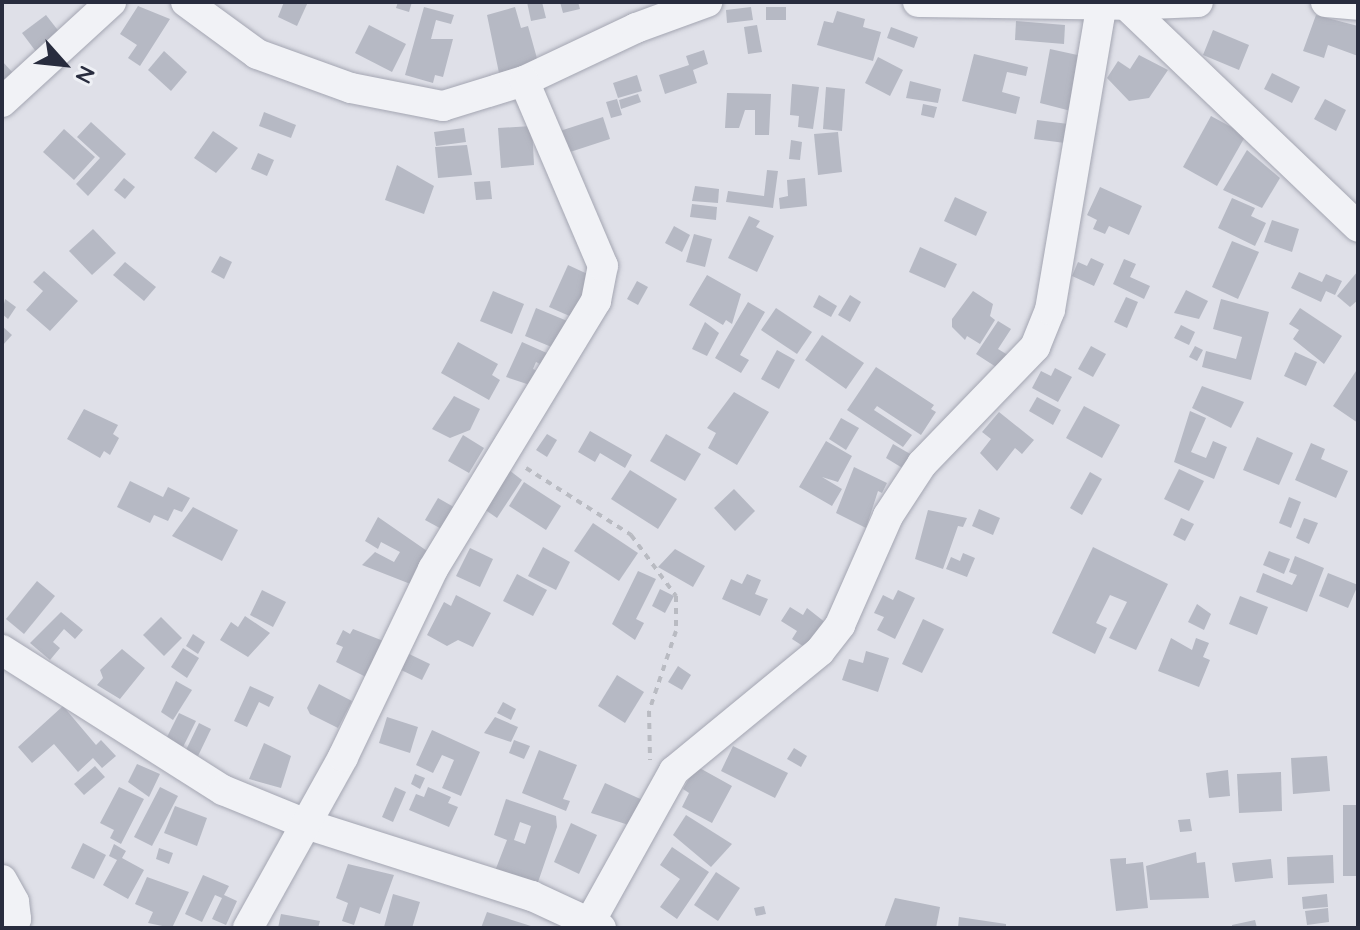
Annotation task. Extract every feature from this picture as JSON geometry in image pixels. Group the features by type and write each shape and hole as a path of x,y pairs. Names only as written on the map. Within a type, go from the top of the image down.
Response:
{"street":[{"path":"2,102 111,2"},
{"path":"186,2 257,54 351,88 443,106 524,81 636,28 707,2"},
{"path":"918,2 1198,2"},
{"path":"1109,4 1358,227"},
{"path":"2,650 223,790 306,824 487,880 595,925 657,798 687,757 803,667 832,638 888,516 922,464 1035,347 1050,310 1109,4"},
{"path":"248,928 306,824 433,569 506,456 585,324 603,279 597,249 524,81"},
{"path":"2,880 14,902 16,919 10,928"}],"path":[{"path":"506,456 631,535 676,596 676,631 648,726 657,798"}],"building":[{"path":"284,2 308,2 297,26 278,17"},
{"path":"398,2 412,2 409,12 396,8"},
{"path":"527,2 542,2 546,18 531,21"},
{"path":"560,2 578,2 580,9 563,13"},
{"path":"138,6 170,19 140,66 128,58 137,45 120,34"},
{"path":"424,7 454,15 451,24 436,20 431,39 453,39 443,77 435,75 433,83 405,75"},
{"path":"515,7 521,28 528,26 538,62 499,73 487,15"},
{"path":"751,7 753,20 727,23 726,10"},
{"path":"766,7 786,7 786,20 766,20"},
{"path":"837,11 865,19 863,27 881,32 873,61 817,45 824,21 833,23"},
{"path":"46,15 64,38 40,57 22,33"},
{"path":"1316,15 1358,26 1358,56 1328,45 1324,58 1303,51"},
{"path":"1016,21 1065,25 1064,44 1015,40"},
{"path":"369,25 406,44 392,72 355,53"},
{"path":"757,25 762,52 748,54 744,27"},
{"path":"891,27 918,37 914,48 887,38"},
{"path":"1213,30 1249,45 1239,70 1203,55"},
{"path":"1050,49 1082,56 1071,111 1040,103"},
{"path":"704,50 708,64 693,70 697,83 665,94 659,75 689,65 686,56"},
{"path":"164,51 187,72 171,91 148,70"},
{"path":"974,54 1028,67 1026,76 1007,72 1002,92 1020,97 1016,114 962,101"},
{"path":"1139,55 1168,70 1149,98 1129,101 1107,78 1118,61 1130,69"},
{"path":"878,57 903,70 890,96 865,83"},
{"path":"2,61 13,73 2,83"},
{"path":"1272,73 1300,87 1292,103 1264,89"},
{"path":"637,75 642,91 618,98 613,83"},
{"path":"910,81 941,89 938,103 906,98"},
{"path":"792,84 819,87 813,129 798,127 799,116 790,115"},
{"path":"826,87 845,89 842,131 823,129"},
{"path":"727,93 771,94 769,135 755,135 755,110 745,110 739,128 725,128"},
{"path":"638,94 641,102 621,109 619,100"},
{"path":"617,99 622,115 611,118 606,102"},
{"path":"1325,99 1346,110 1336,131 1314,119"},
{"path":"923,104 937,107 934,118 921,115"},
{"path":"264,112 296,125 291,138 259,126"},
{"path":"1211,116 1246,135 1217,186 1183,167"},
{"path":"603,117 610,139 567,153 560,131"},
{"path":"1037,120 1076,125 1073,144 1034,139"},
{"path":"91,122 126,154 88,196 76,184 100,158 77,137"},
{"path":"532,126 534,165 501,168 498,128"},
{"path":"464,128 466,142 436,146 434,132"},
{"path":"64,129 95,157 74,180 43,152"},
{"path":"213,131 238,148 216,173 194,158"},
{"path":"838,132 842,172 818,175 814,134"},
{"path":"791,140 802,142 800,160 789,159"},
{"path":"467,145 472,175 438,178 435,147"},
{"path":"1247,150 1280,178 1262,208 1223,190"},
{"path":"258,153 274,160 267,176 251,169"},
{"path":"397,165 434,186 424,214 385,200"},
{"path":"767,170 778,171 773,208 726,202 728,191 764,196"},
{"path":"124,178 135,187 125,199 114,190"},
{"path":"805,178 807,206 780,209 779,198 788,196 787,180"},
{"path":"490,181 492,199 476,200 474,182"},
{"path":"695,186 719,189 718,203 692,201"},
{"path":"1100,187 1142,206 1129,235 1109,226 1105,234 1093,229 1097,220 1087,215"},
{"path":"955,197 987,212 976,236 944,221"},
{"path":"1232,198 1255,208 1251,216 1266,223 1255,246 1218,228"},
{"path":"692,204 717,207 716,220 690,217"},
{"path":"749,216 760,221 756,227 774,236 757,272 728,258"},
{"path":"1272,220 1299,229 1292,252 1264,242"},
{"path":"674,226 690,235 682,252 665,243"},
{"path":"93,229 116,253 92,275 69,251"},
{"path":"694,234 712,239 705,267 686,262"},
{"path":"1232,241 1259,252 1238,299 1212,287"},
{"path":"920,247 957,264 945,288 909,272"},
{"path":"220,256 232,262 224,279 211,272"},
{"path":"1091,258 1104,264 1094,286 1072,276 1078,262 1087,266"},
{"path":"1124,259 1136,264 1130,277 1150,286 1144,299 1113,284"},
{"path":"125,262 156,287 144,301 113,275"},
{"path":"568,265 594,277 574,318 549,307"},
{"path":"44,271 78,301 50,331 26,310 43,291 33,282"},
{"path":"1358,271 1358,300 1350,307 1337,296"},
{"path":"1299,272 1322,282 1326,274 1342,281 1335,295 1326,291 1321,302 1291,288"},
{"path":"707,275 741,294 732,324 726,320 723,325 689,305"},
{"path":"637,281 648,287 638,305 627,299"},
{"path":"1186,290 1208,301 1199,319 1174,313"},
{"path":"493,291 524,304 512,334 480,321"},
{"path":"973,291 993,304 990,316 995,320 980,344 967,336 965,340 952,327 952,319"},
{"path":"819,295 837,306 831,317 813,307"},
{"path":"850,295 861,302 850,322 838,315"},
{"path":"1126,297 1138,302 1127,328 1114,322"},
{"path":"5,299 16,307 8,319 2,314"},
{"path":"1221,299 1269,312 1251,380 1202,367 1206,351 1236,359 1242,337 1213,329"},
{"path":"748,302 765,312 740,355 749,360 741,373 715,358"},
{"path":"536,308 577,325 566,353 525,336"},
{"path":"776,308 812,332 797,354 761,330"},
{"path":"1300,308 1342,336 1324,364 1293,339 1299,330 1289,324"},
{"path":"998,321 1011,329 998,349 1016,360 1007,374 976,354"},
{"path":"705,322 719,333 707,356 692,349"},
{"path":"1181,325 1195,332 1189,345 1174,338"},
{"path":"2,326 12,335 2,346"},
{"path":"822,335 864,363 846,389 805,360"},
{"path":"458,342 498,364 492,375 500,380 489,400 441,373"},
{"path":"522,342 549,354 544,366 536,362 533,369 546,375 533,386 506,377"},
{"path":"1091,346 1106,354 1093,377 1078,369"},
{"path":"1195,346 1203,350 1197,361 1189,357"},
{"path":"777,350 795,360 779,389 761,379"},
{"path":"1295,352 1317,362 1306,386 1284,376"},
{"path":"876,367 934,405 931,409 936,412 921,435 877,406 874,410 912,435 903,447 847,410"},
{"path":"1055,368 1072,377 1058,402 1032,388 1041,371 1051,376"},
{"path":"1358,368 1358,423 1333,406"},
{"path":"1202,386 1244,402 1231,428 1192,408"},
{"path":"734,392 769,412 737,465 708,448 716,433 707,428"},
{"path":"454,396 480,409 470,430 450,438 432,429"},
{"path":"1037,397 1061,410 1053,425 1029,411"},
{"path":"1084,406 1120,425 1102,458 1066,438"},
{"path":"84,409 118,425 113,434 119,438 110,455 104,451 100,458 67,439"},
{"path":"1190,411 1206,418 1191,452 1206,458 1213,441 1227,447 1214,479 1174,462"},
{"path":"999,412 1034,440 1022,454 1015,448 997,471 980,453 991,439 982,432"},
{"path":"841,418 859,428 846,450 829,439"},
{"path":"590,431 632,455 625,468 600,453 595,462 578,452"},
{"path":"547,434 557,440 547,457 536,450"},
{"path":"666,434 701,454 685,481 650,461"},
{"path":"463,435 484,448 469,473 448,461"},
{"path":"1257,437 1293,453 1279,485 1243,470"},
{"path":"826,441 852,456 838,482 822,477 842,489 832,506 799,487"},
{"path":"1311,443 1325,449 1321,459 1348,471 1336,498 1295,480"},
{"path":"893,444 912,455 904,469 886,458"},
{"path":"854,467 887,483 882,493 878,491 866,528 836,513"},
{"path":"1179,469 1204,481 1189,511 1164,499"},
{"path":"509,470 522,480 497,518 484,509"},
{"path":"630,470 677,499 658,529 611,499"},
{"path":"1090,472 1102,479 1082,515 1070,508"},
{"path":"130,481 163,497 168,487 190,498 182,512 174,509 168,521 154,515 150,523 117,507"},
{"path":"524,482 561,506 546,530 509,506"},
{"path":"734,489 755,511 735,531 714,508"},
{"path":"1289,497 1301,502 1291,528 1279,523"},
{"path":"438,498 459,510 447,532 425,520"},
{"path":"193,507 238,530 222,561 172,536"},
{"path":"979,509 1000,518 993,535 972,526"},
{"path":"928,510 967,518 963,527 958,526 943,569 915,559"},
{"path":"378,517 430,553 413,585 362,565 375,552 394,562 400,552 381,542 378,549 365,541"},
{"path":"1181,518 1194,524 1185,541 1173,535"},
{"path":"1304,518 1318,523 1309,544 1296,538"},
{"path":"593,523 638,553 619,581 574,551"},
{"path":"543,547 570,562 556,590 528,576"},
{"path":"1093,547 1168,584 1136,650 1109,638 1127,602 1110,595 1096,623 1107,628 1095,654 1052,633"},
{"path":"470,548 493,559 480,587 456,576"},
{"path":"675,549 705,566 693,587 658,567"},
{"path":"1269,551 1290,559 1284,574 1263,565"},
{"path":"963,553 975,558 967,577 946,569 951,557 960,561"},
{"path":"1295,556 1324,568 1307,612 1256,592 1263,573 1292,585 1297,575 1289,572"},
{"path":"638,571 656,579 636,619 644,623 635,640 612,624"},
{"path":"1328,573 1358,585 1348,608 1319,596"},
{"path":"517,574 547,590 533,616 503,601"},
{"path":"747,574 761,580 755,594 768,599 760,616 722,599 731,579 742,584"},
{"path":"37,581 55,596 24,634 6,619"},
{"path":"660,589 674,596 665,613 652,606"},
{"path":"262,590 286,602 273,627 250,615"},
{"path":"898,590 915,598 895,639 877,630 884,617 874,613 883,595 893,600"},
{"path":"456,595 491,613 473,647 458,640 447,646 427,635 444,602 451,606"},
{"path":"1240,596 1268,607 1257,635 1229,624"},
{"path":"1197,604 1211,614 1204,630 1188,622"},
{"path":"790,607 803,615 807,608 826,623 809,650 792,639 797,631 781,621"},
{"path":"61,612 83,630 75,639 64,629 53,642 60,648 50,660 30,643"},
{"path":"245,616 270,633 248,657 220,640 231,622 238,627"},
{"path":"161,617 182,638 164,656 143,635"},
{"path":"923,619 944,629 922,673 902,664"},
{"path":"353,629 386,642 368,678 336,662 343,647 336,644 343,630 350,634"},
{"path":"193,634 205,642 198,654 186,646"},
{"path":"1171,638 1192,650 1196,638 1209,643 1203,657 1210,660 1199,687 1158,671"},
{"path":"183,648 199,658 187,678 171,667"},
{"path":"122,649 145,668 120,699 97,685 103,678 100,670"},
{"path":"866,651 889,658 878,692 842,680 849,659 863,663"},
{"path":"405,652 430,664 422,680 397,668"},
{"path":"678,666 691,675 682,690 668,682"},
{"path":"617,675 644,692 625,723 598,706"},
{"path":"176,681 192,690 173,720 161,712"},
{"path":"319,684 352,701 338,728 310,714 307,708"},
{"path":"250,686 274,697 269,707 259,702 247,727 234,721"},
{"path":"503,702 516,709 511,720 497,713"},
{"path":"63,706 96,745 101,740 116,756 102,768 93,758 78,772 54,744 32,763 18,747"},
{"path":"179,713 196,721 183,747 166,739"},
{"path":"387,717 418,727 410,753 379,743"},
{"path":"495,717 518,727 511,742 484,733"},
{"path":"199,723 211,729 198,756 186,750"},
{"path":"432,730 480,752 461,796 442,788 454,760 442,755 433,773 416,765"},
{"path":"514,740 530,746 524,759 509,753"},
{"path":"264,743 291,756 281,788 249,779"},
{"path":"733,746 788,773 775,798 721,771"},
{"path":"794,748 807,756 801,767 787,759"},
{"path":"539,750 577,765 563,799 570,801 566,811 522,793"},
{"path":"1327,756 1330,791 1293,794 1291,758"},
{"path":"137,764 160,774 149,797 128,782"},
{"path":"95,766 105,777 84,795 74,784"},
{"path":"696,766 732,786 712,823 682,807 689,793 683,789"},
{"path":"1228,770 1230,796 1209,798 1206,773"},
{"path":"1281,772 1282,811 1239,813 1237,774"},
{"path":"415,774 425,778 420,789 411,784"},
{"path":"605,783 647,802 635,827 591,813"},
{"path":"119,787 144,799 121,844 110,838 114,830 100,823"},
{"path":"160,787 178,796 152,846 134,837"},
{"path":"395,787 406,792 393,822 382,817"},
{"path":"428,787 451,797 448,803 458,807 449,827 409,810 416,794 424,797"},
{"path":"506,799 556,816 557,827 537,885 495,871 507,840 494,835","holes":["520,822 531,826 525,844 514,840"]},
{"path":"1343,805 1358,805 1358,876 1343,876"},
{"path":"175,806 207,818 197,846 164,833"},
{"path":"686,815 732,844 711,867 673,835"},
{"path":"1190,819 1192,831 1180,832 1178,820"},
{"path":"571,823 597,835 579,874 554,862"},
{"path":"83,843 106,855 94,879 71,868"},
{"path":"114,844 126,851 122,858 144,870 128,899 103,885 117,860 109,856"},
{"path":"672,847 709,872 677,919 660,907 680,879 660,865"},
{"path":"159,848 173,853 169,864 156,859"},
{"path":"1196,852 1197,863 1205,862 1209,898 1150,900 1146,866"},
{"path":"1333,855 1334,883 1288,885 1287,857"},
{"path":"1126,858 1126,864 1143,862 1148,908 1116,911 1110,859"},
{"path":"1271,859 1273,878 1235,882 1232,863"},
{"path":"348,864 394,875 380,914 360,907 354,925 342,921 348,903 336,898"},
{"path":"716,872 740,888 718,921 694,905"},
{"path":"203,875 229,886 224,895 237,901 226,925 212,919 222,898 215,895 202,922 185,914"},
{"path":"147,877 189,892 172,928 148,923 153,912 135,904"},
{"path":"393,894 420,902 412,928 384,927"},
{"path":"1327,894 1328,907 1303,909 1302,897"},
{"path":"895,898 940,907 936,928 884,928"},
{"path":"764,906 766,914 756,916 754,908"},
{"path":"1328,908 1329,922 1307,925 1305,911"},
{"path":"487,912 534,927 534,928 481,928"},
{"path":"281,914 320,921 318,928 278,928"},
{"path":"959,917 1006,924 1006,928 958,928"},
{"path":"1255,920 1257,928 1232,928 1232,925"}]}
